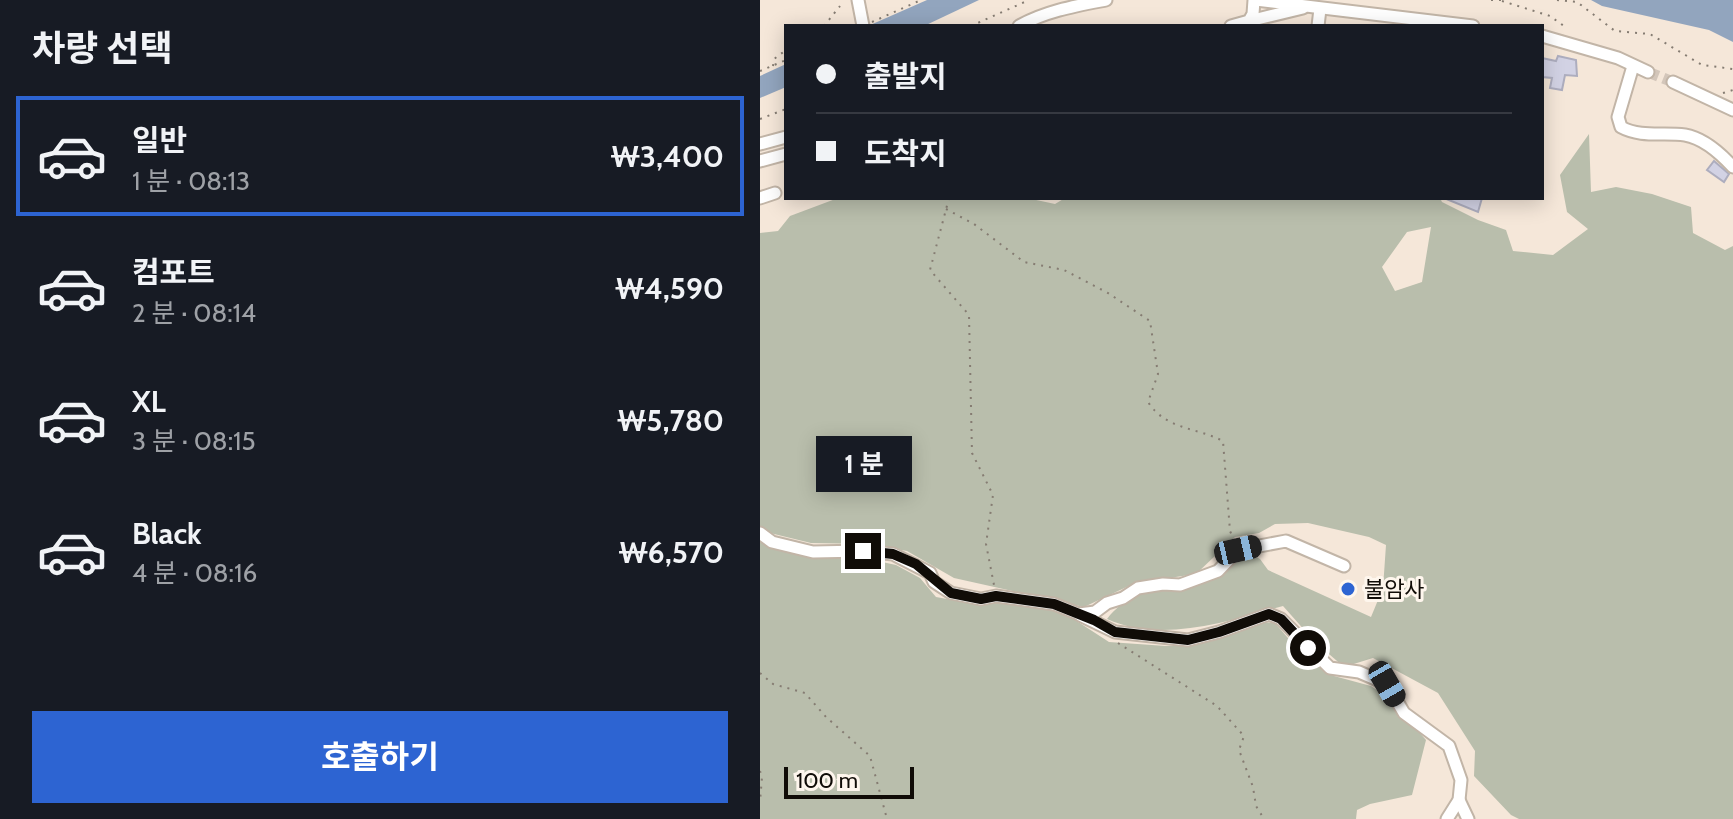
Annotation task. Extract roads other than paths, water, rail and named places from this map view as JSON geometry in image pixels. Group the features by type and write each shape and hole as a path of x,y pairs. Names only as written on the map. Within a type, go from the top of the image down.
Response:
{"street":[{"path":"1024,24 1061,9 1106,0"},
{"path":"1241,24 1253,14 1255,0 1375,21 1438,24"},
{"path":"859,3 864,24"},
{"path":"1241,24 1306,7"},
{"path":"1318,24 1320,9"},
{"path":"1544,37 1605,54 1648,72"},
{"path":"1633,66 1618,117 1621,127 1656,135 1687,135 1716,150 1733,167"},
{"path":"1673,82 1733,110"},
{"path":"760,144 784,138"},
{"path":"760,161 784,155"},
{"path":"760,198 775,193"},
{"path":"760,533 772,542 813,552 852,550 893,554 930,573 934,582 951,593 981,599 996,596 1054,604 1115,632 1188,640 1269,614 1281,619 1330,668 1359,672 1387,684 1404,713 1449,746 1461,780 1459,800 1447,819"},
{"path":"1079,614 1095,612 1138,588 1180,585 1218,571 1238,550 1286,541 1344,566"},
{"path":"1459,800 1468,819"}],"water":[{"path":"927,0 979,0 928,24 873,24"},
{"path":"1591,0 1733,0 1733,42 1709,30 1602,6"},
{"path":"784,65 784,88 760,98 760,76"}],"tunnel":[{"path":"1648,72 1673,82"}],"place":[{"name":"불암사","path":"1348,589"}]}
